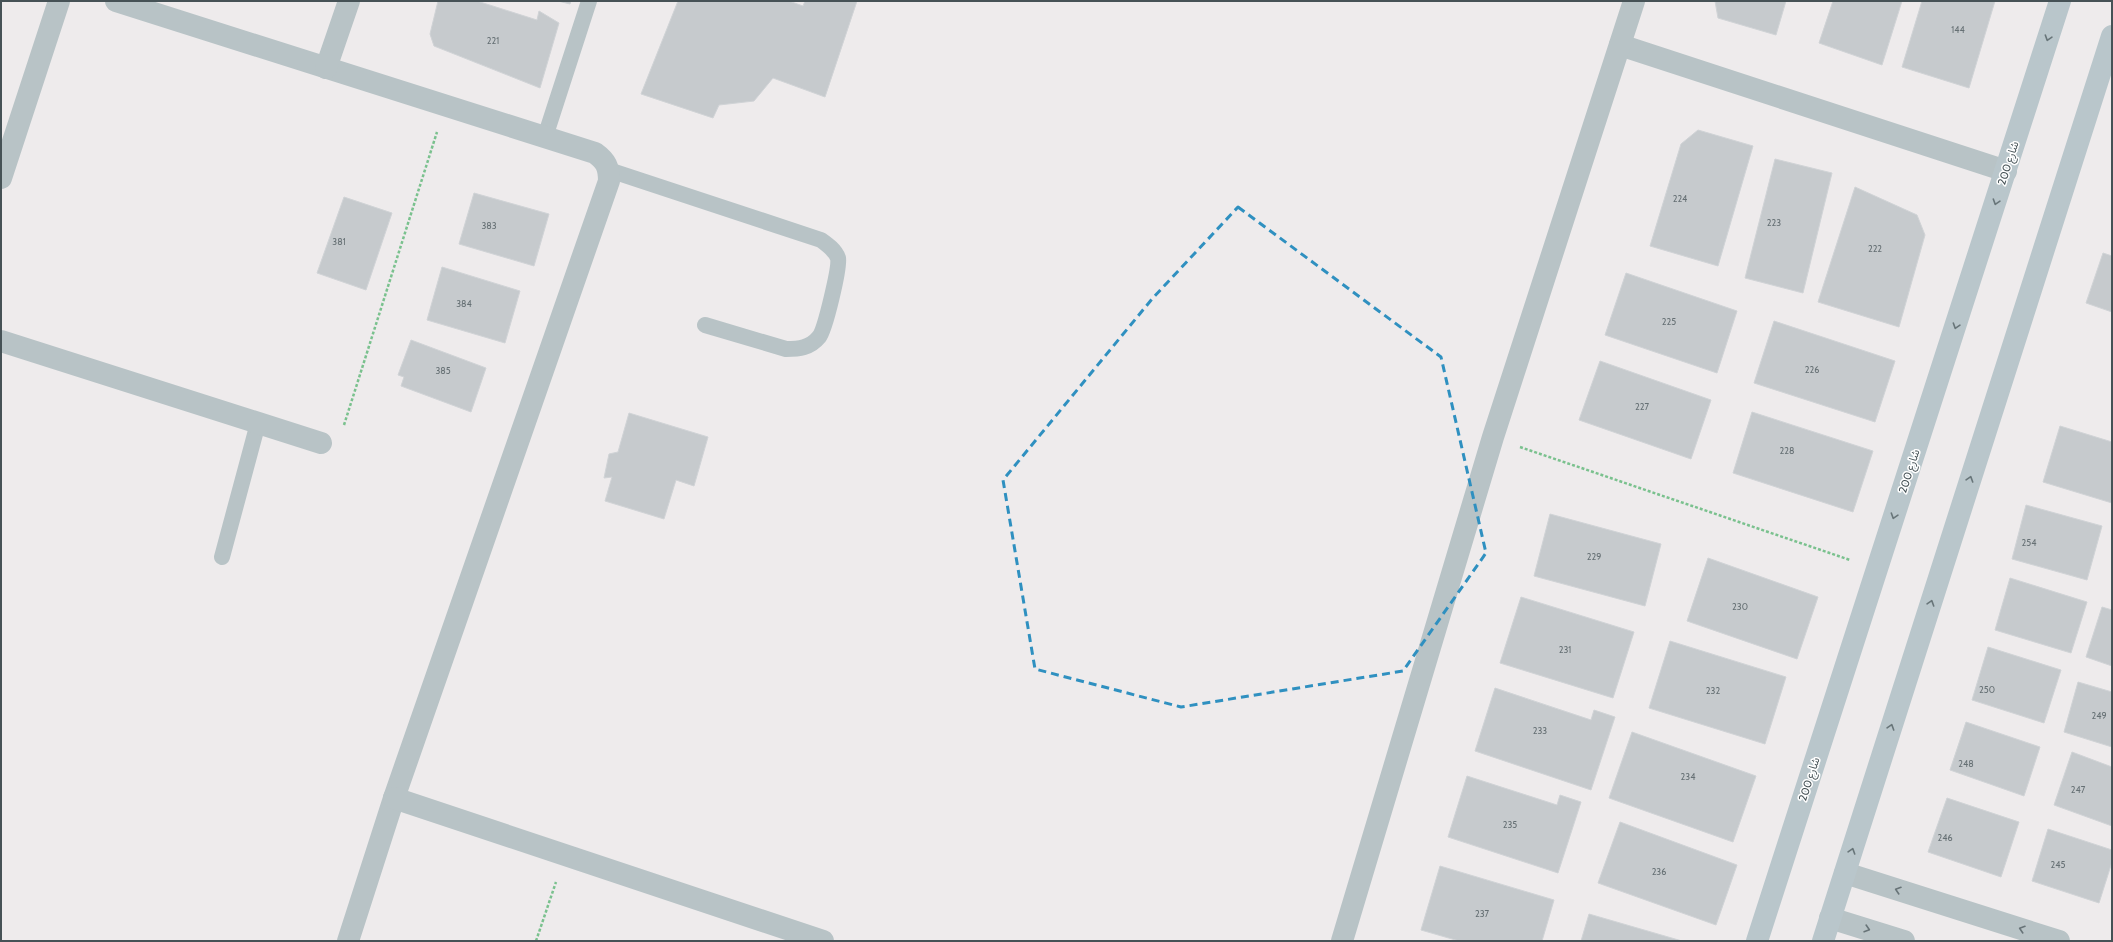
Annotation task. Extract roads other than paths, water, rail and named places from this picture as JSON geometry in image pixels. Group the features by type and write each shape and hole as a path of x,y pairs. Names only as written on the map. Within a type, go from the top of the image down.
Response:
{"street":[{"path":"1,178 59,1"},
{"path":"116,1 596,153 604,160 609,170 609,181 394,798 348,941"},
{"path":"326,68 349,1"},
{"path":"1342,941 1493,437 1634,1"},
{"name":"شارع 200","path":"1757,941 2060,1"},
{"path":"1823,941 2112,36"},
{"path":"1620,45 2006,170"},
{"path":"1,341 321,443"},
{"path":"394,798 823,941"},
{"path":"1845,873 2059,941"},
{"path":"1830,918 1904,941"}],"lane":[{"path":"545,137 589,1"},
{"path":"609,170 822,240 831,247 838,258 838,270 820,336 811,344 799,349 786,349 705,325"},
{"path":"222,557 258,423"}]}
